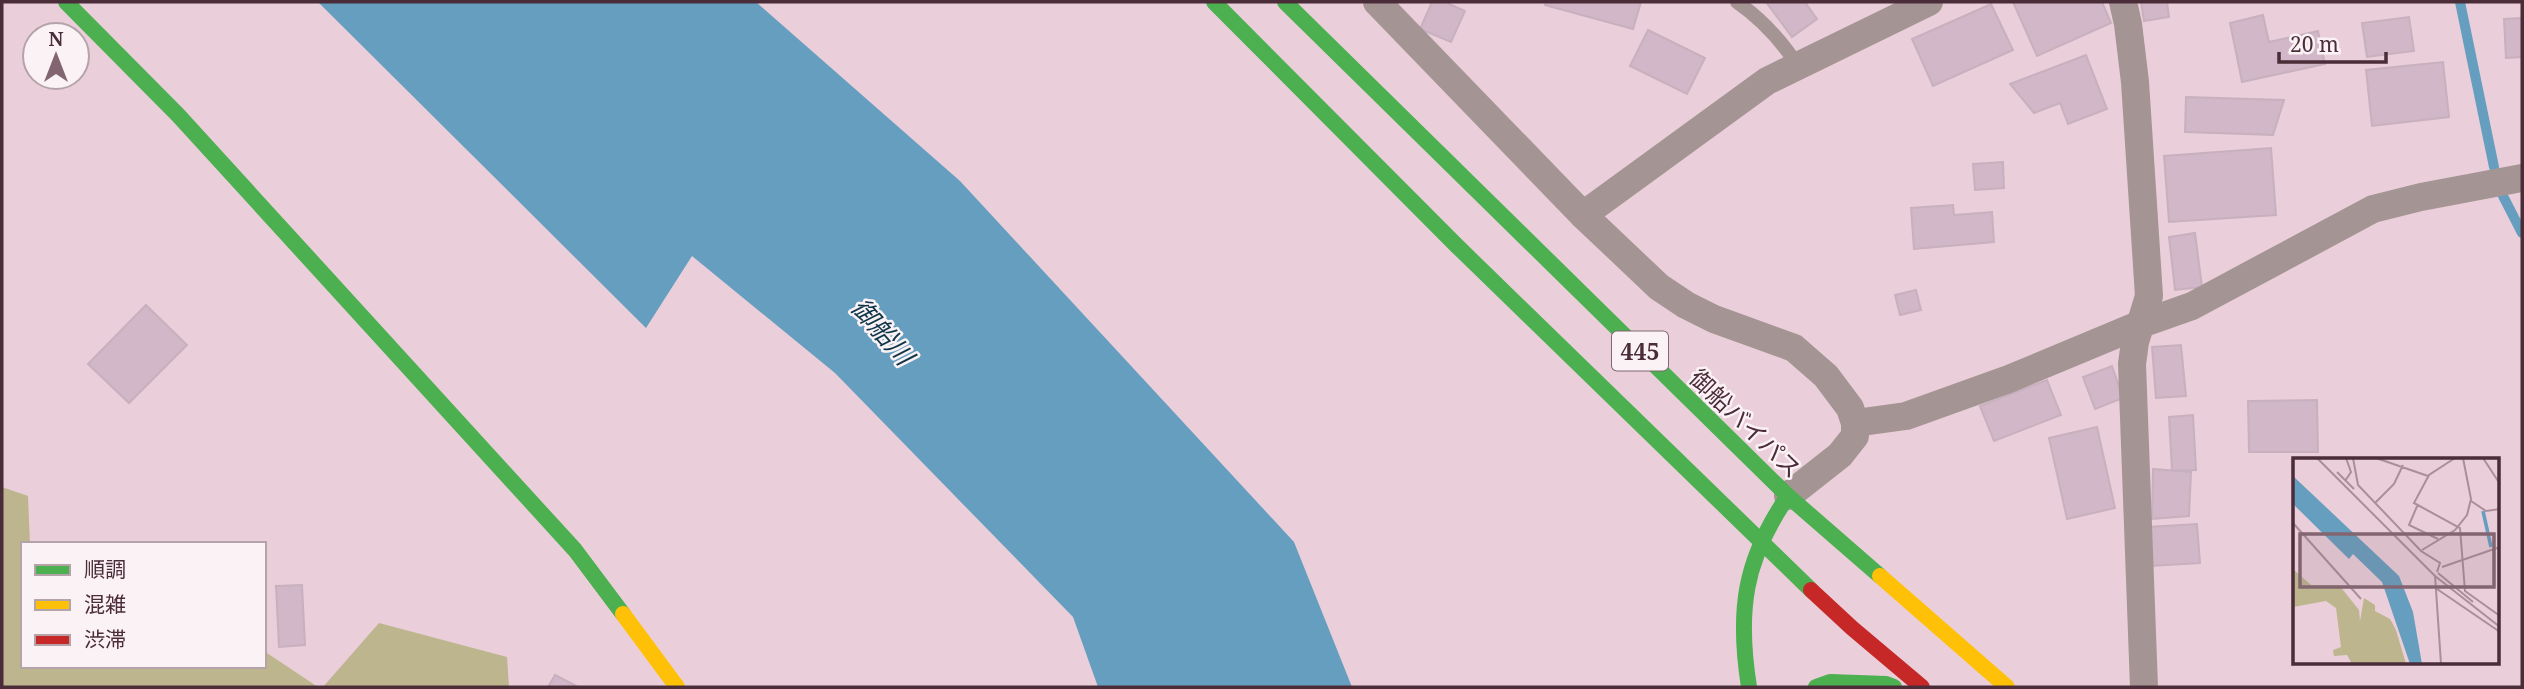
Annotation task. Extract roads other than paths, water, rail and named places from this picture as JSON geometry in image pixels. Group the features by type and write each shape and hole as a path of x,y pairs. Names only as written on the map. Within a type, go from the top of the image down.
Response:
{"main road":[{"path":"66,2 178,115 575,550 677,687"},
{"name":"445","path":"1214,2 1457,246 1760,542 1852,628 1922,687"},
{"name":"御船バイパス","path":"1285,2 1788,496 2007,687"},
{"path":"1749,687 1742,653 1745,601 1760,542 1788,496"},
{"path":"1816,687 1830,682 1886,684 1894,687"}],"street":[{"path":"1377,2 1583,215 1659,287 1714,319 1794,348 1826,376 1850,408 1855,423 1855,436 1840,455 1788,496"},
{"path":"1583,215 1767,81 1929,2"},
{"path":"2123,2 2129,24 2149,296 2135,342 2133,363 2144,687"},
{"path":"1855,423 1906,416 2192,306 2373,209 2522,178"}],"lane":[{"path":"1737,2 1756,15 1781,39 1798,66"}],"water":[{"name":"御船川","path":"318,2 756,2 960,181 1294,542 1352,687 1098,687 1073,617 835,373 692,256 646,328"}],"waterway":[{"path":"2460,2 2494,167"},
{"path":"2503,196 2522,233"}]}
